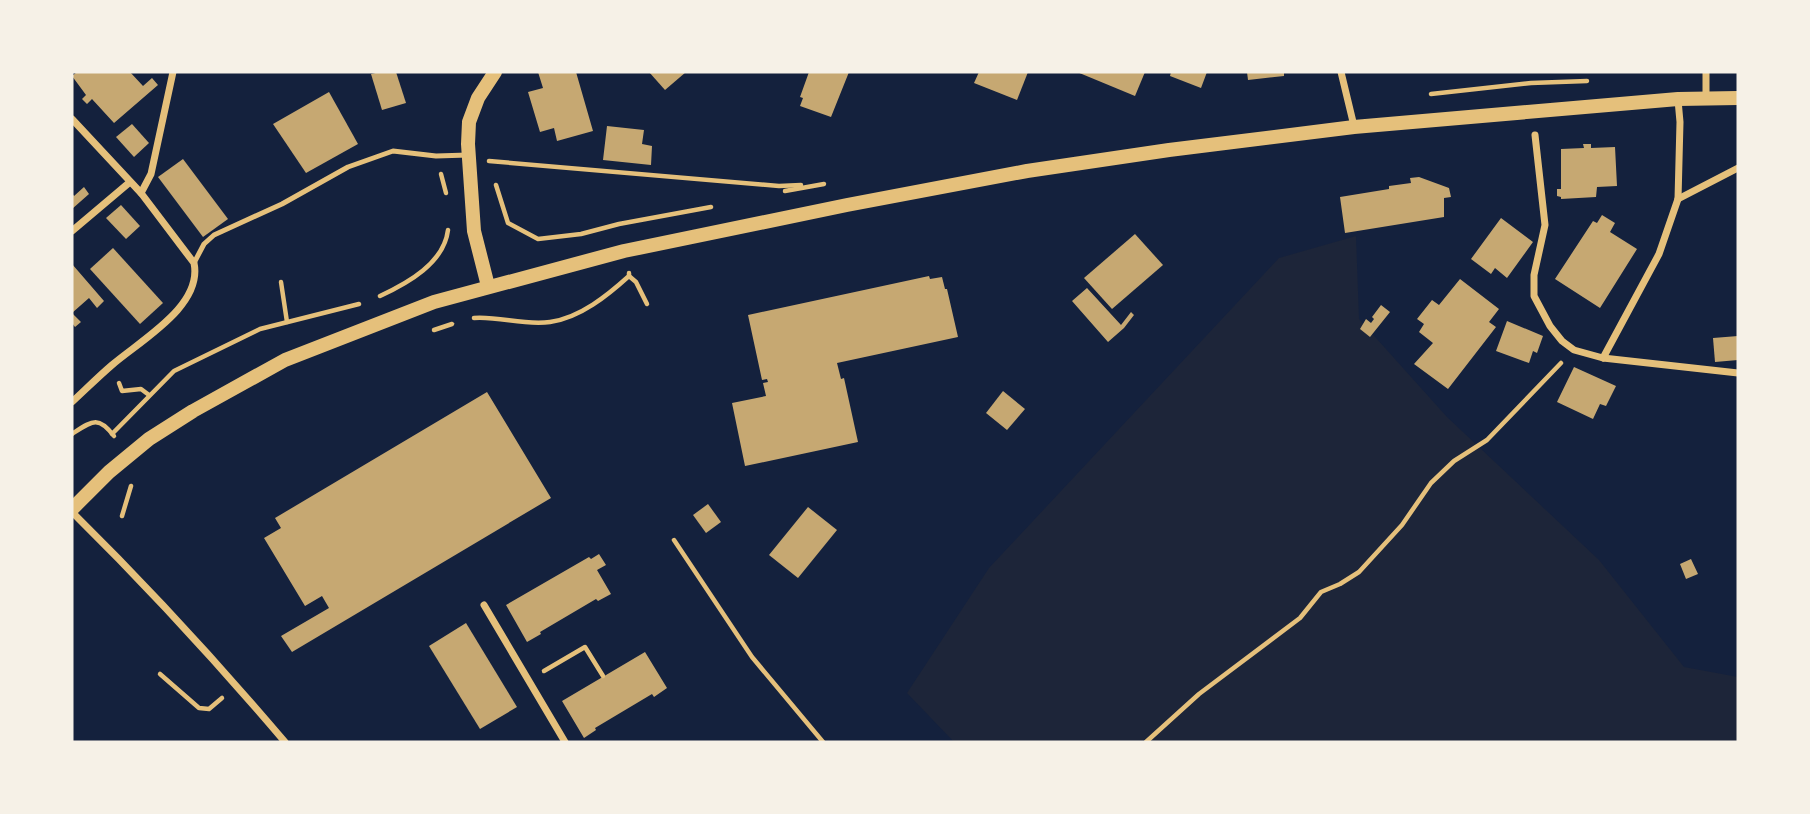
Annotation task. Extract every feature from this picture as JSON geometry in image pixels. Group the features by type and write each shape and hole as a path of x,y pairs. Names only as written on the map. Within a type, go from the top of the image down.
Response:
{"main road":[{"path":"488,286 474,231 468,155 469,122 478,98 495,72"},
{"path":"72,511 108,471 149,439 193,411 285,360 387,318 488,286 624,251 1027,171 1354,127 1678,99 1738,97"}],"street":[{"path":"141,193 151,174 173,72"},
{"path":"1341,72 1354,127"},
{"path":"1706,72 1706,99"},
{"path":"1603,358 1659,254 1678,199 1678,99"},
{"path":"72,119 141,193 194,263 197,274 191,290 172,317 111,365 72,402"},
{"path":"1535,135 1545,225 1534,275 1534,296 1550,326 1562,341 1574,351 1603,358 1738,373"},
{"path":"1678,199 1738,168"},
{"path":"72,231 130,182"},
{"path":"72,511 155,595 285,742"},
{"path":"484,605 565,742"}],"lane":[{"path":"194,263 204,244 214,235 282,204 348,167 393,152 436,156 468,155"}],"path":[{"path":"468,155 494,162 618,173 779,186 815,185 847,205"},
{"path":"436,156 447,201"},
{"path":"371,299 409,280 437,257 444,246 449,221"},
{"path":"471,318 490,316 550,322 584,309 608,295 629,273 647,304"},
{"path":"281,282 287,323"},
{"path":"112,434 174,371 260,329 361,303"},
{"path":"433,330 458,322"},
{"path":"1146,742 1199,694 1300,618 1321,592 1359,572 1402,525 1431,483 1454,461 1486,440 1542,380 1574,351"},
{"path":"121,388 122,391 141,389 149,395"},
{"path":"72,434 85,425 98,421 106,426 118,441"},
{"path":"122,516 129,488 136,481"},
{"path":"674,540 752,657 823,742"},
{"path":"529,680 585,646 604,676"},
{"path":"160,674 199,708 209,709 236,685"}],"shaded area":[{"path":"1356,236 1359,319 1447,417 1599,560 1684,667 1738,677 1738,742 954,742 907,693 989,568 1279,258"}],"building":[{"path":"77,72 130,72 143,86 152,78 158,85 114,123 92,99 87,104 82,99 86,95 72,76"},
{"path":"396,72 406,103 382,110 371,74"},
{"path":"538,72 576,72 593,131 557,141 554,128 540,132 528,92 543,88"},
{"path":"649,72 686,72 665,90"},
{"path":"809,72 849,72 831,117 800,106 803,98 800,97"},
{"path":"979,72 1028,72 1017,100 974,83"},
{"path":"1077,72 1145,72 1135,96"},
{"path":"1171,72 1207,72 1201,88 1170,76"},
{"path":"1247,72 1284,72 1284,76 1248,80"},
{"path":"329,92 358,144 306,173 273,124"},
{"path":"132,124 149,143 134,157 116,137"},
{"path":"607,126 644,130 642,144 652,146 651,165 603,160"},
{"path":"1583,144 1591,144 1591,148 1615,147 1617,186 1597,187 1596,197 1561,199 1557,196 1557,189 1561,189 1561,149 1584,148"},
{"path":"183,159 228,219 203,237 158,177"},
{"path":"1419,177 1449,188 1451,197 1444,198 1444,217 1345,233 1340,197 1389,189 1389,186 1411,183 1410,178"},
{"path":"84,187 89,194 72,209 72,193 74,196"},
{"path":"121,205 140,226 126,239 106,218"},
{"path":"1602,215 1615,223 1610,232 1637,249 1600,308 1555,279 1593,221 1597,223"},
{"path":"1501,218 1533,242 1507,278 1495,268 1491,274 1471,259"},
{"path":"1135,234 1163,265 1112,309 1084,278"},
{"path":"113,248 163,303 140,324 90,269"},
{"path":"72,264 104,301 97,308 89,298 72,313"},
{"path":"929,276 930,279 942,277 958,337 837,363 841,379 844,378 858,442 745,466 732,403 766,396 763,383 768,382 767,379 762,380 748,315"},
{"path":"1460,279 1499,309 1489,322 1496,327 1448,389 1414,364 1433,343 1419,332 1424,324 1417,319 1432,300 1439,305"},
{"path":"1087,288 1121,325 1131,312 1134,315 1108,342 1072,301"},
{"path":"1381,305 1390,312 1370,337 1360,329 1366,319 1371,323"},
{"path":"72,313 81,322 75,327 72,323"},
{"path":"1507,321 1543,336 1537,353 1533,351 1529,363 1496,351"},
{"path":"1738,336 1738,360 1715,362 1713,338"},
{"path":"1574,367 1616,386 1606,406 1600,404 1593,419 1557,402"},
{"path":"1003,391 1025,409 1007,430 986,413"},
{"path":"487,392 551,498 292,652 281,636 329,608 322,596 305,606 264,538 281,528 275,518"},
{"path":"708,504 721,522 706,533 693,515"},
{"path":"808,507 837,530 798,578 769,555"},
{"path":"599,554 606,565 597,570 611,594 598,601 596,599 527,642 506,605 589,557 591,559"},
{"path":"1691,559 1698,574 1686,579 1680,564"},
{"path":"466,623 517,707 480,729 429,646"},
{"path":"645,652 667,688 595,728 596,730 584,738 562,701"}]}
